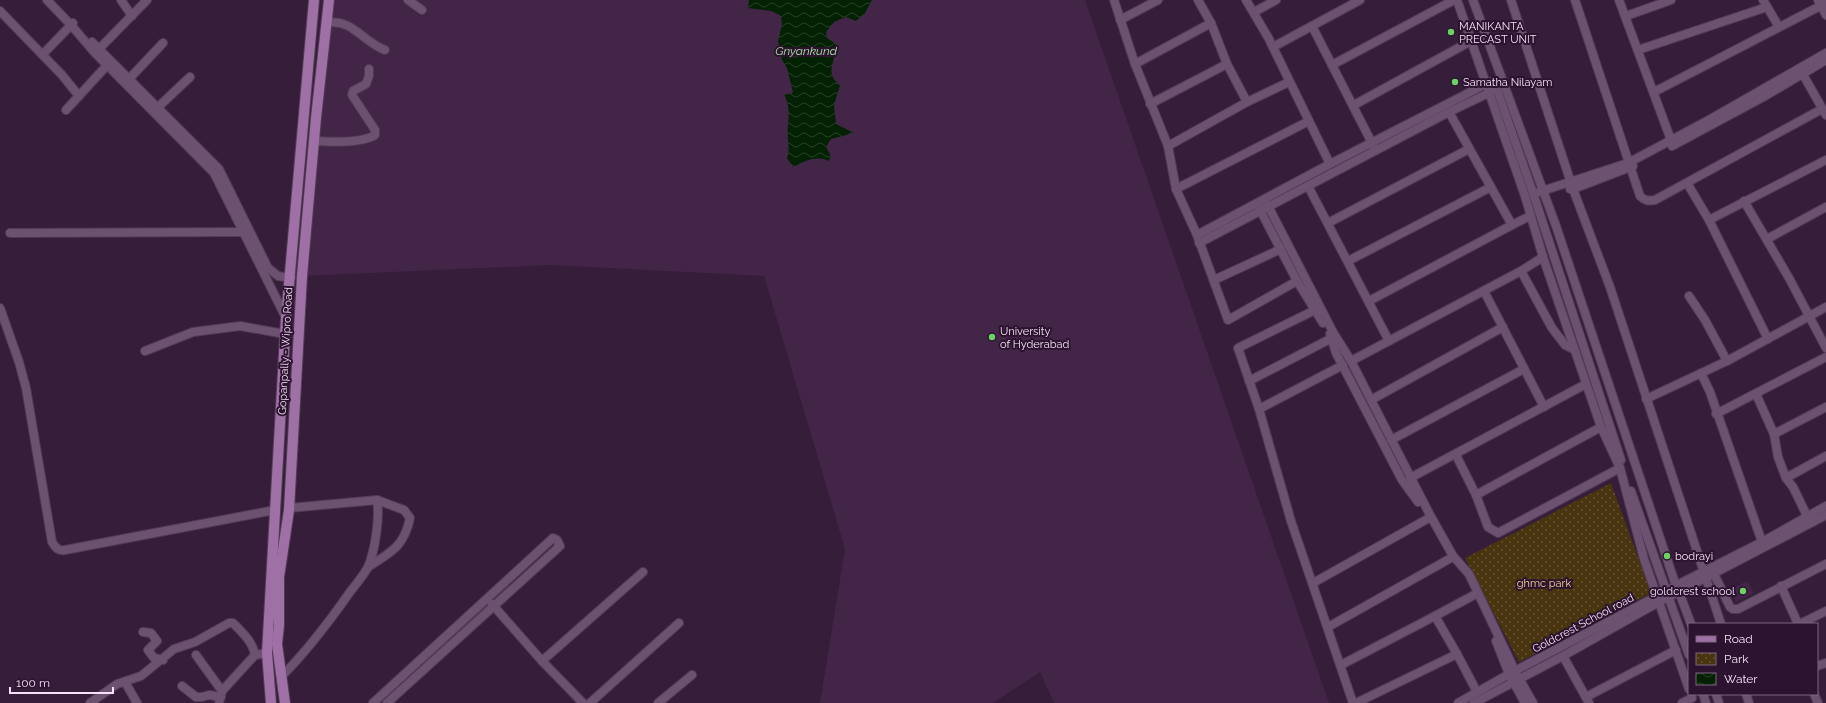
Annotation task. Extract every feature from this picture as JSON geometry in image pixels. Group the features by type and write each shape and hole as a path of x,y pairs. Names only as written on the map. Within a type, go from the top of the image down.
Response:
{"main road":[{"name":"Gopanpally - Wipro Road","path":"271,703 267,653 285,334 314,0"},
{"name":"Gopanpally - Wipro Road","path":"285,703 277,644 279,625 278,577 289,508 299,313 316,118 329,0"},
{"path":"303,116 316,118"},
{"path":"302,130 315,131"}],"street":[{"path":"47,0 99,49 109,64 129,79 155,110 219,169 268,268 278,276 291,278"},
{"path":"51,0 109,64 155,110 214,173 286,318"},
{"path":"121,0 132,16"},
{"path":"99,49 147,0"},
{"path":"408,0 422,10"},
{"path":"1114,0 1135,64 1168,146 1176,189 1198,239 1228,320 1297,281"},
{"path":"1120,20 1158,0"},
{"path":"1198,0 1211,23 1227,64 1247,102"},
{"path":"1246,0 1274,47 1289,82 1332,163"},
{"path":"1250,0 1332,163 1335,172"},
{"path":"1256,11 1276,0"},
{"path":"1274,47 1360,0"},
{"path":"1332,65 1454,0"},
{"path":"1457,0 1471,41 1494,85"},
{"path":"1473,0 1494,85 1529,194 1643,527 1688,652"},
{"path":"1512,0 1573,185 1610,287 1721,623"},
{"path":"1575,0 1629,166 1640,196 1648,201 1687,183 1824,112 1801,72"},
{"path":"1619,0 1671,140"},
{"path":"1626,16 1671,0"},
{"path":"1638,50 1765,3 1779,27"},
{"path":"1654,92 1779,27 1821,3 1826,15"},
{"path":"0,11 62,74 79,96"},
{"path":"326,22 335,21 343,23 374,45 385,50"},
{"path":"1135,64 1211,23"},
{"path":"43,54 72,24"},
{"path":"1312,26 1354,105 1376,151"},
{"path":"1354,105 1471,41"},
{"path":"129,79 164,43"},
{"path":"1529,194 1559,187 1563,183 1573,185 1629,166 1801,72 1826,53"},
{"path":"1629,166 1671,140 1826,60"},
{"path":"66,110 109,64"},
{"path":"1150,104 1227,64"},
{"path":"315,141 360,140 375,135 375,130 352,94 356,88 366,84 369,76 369,69"},
{"path":"155,110 190,78"},
{"path":"1168,146 1247,102 1289,82"},
{"path":"1263,205 1308,186 1376,151 1449,112 1494,85"},
{"path":"1198,239 1263,205 1332,163 1372,143 1494,85 1505,86 1544,191 1691,623"},
{"path":"1449,112 1512,225"},
{"path":"1176,189 1309,121"},
{"path":"1328,223 1469,149"},
{"path":"1709,220 1826,160"},
{"path":"1687,183 1709,220 1768,339"},
{"path":"1308,186 1389,340"},
{"path":"1348,261 1491,187"},
{"path":"1529,194 1530,216 1543,257 1576,350 1601,427 1620,468 1644,559 1688,686"},
{"path":"1744,201 1826,348"},
{"path":"1263,205 1281,249 1297,281 1371,400 1410,478 1452,556 1469,574 1512,672"},
{"path":"1263,205 1340,351"},
{"path":"1766,239 1826,207"},
{"path":"1369,301 1530,216"},
{"path":"10,233 244,232"},
{"path":"1214,280 1281,249"},
{"path":"1259,409 1484,291 1543,257"},
{"path":"1521,271 1552,328 1565,345 1576,350"},
{"path":"1484,291 1544,407"},
{"path":"1689,296 1705,320 1727,361"},
{"path":"1646,399 1727,361 1826,307"},
{"path":"0,308 19,362 26,388 52,542 56,548 65,550 275,510"},
{"path":"1315,310 1238,348 1259,409 1291,521 1355,703 1457,654"},
{"path":"145,351 193,332 240,326 285,334"},
{"path":"1371,400 1503,327"},
{"path":"1249,382 1332,338"},
{"path":"1716,414 1826,357"},
{"path":"1347,363 1402,480 1429,518 1451,558 1467,577 1512,672 1533,703"},
{"path":"1391,440 1524,369"},
{"path":"1701,373 1710,392 1716,414 1762,542"},
{"path":"1410,478 1586,384"},
{"path":"1756,394 1774,434 1778,457 1786,478 1809,520"},
{"path":"1774,434 1826,407"},
{"path":"1476,495 1601,427"},
{"path":"1456,454 1476,495 1488,527 1498,533 1620,468"},
{"path":"1786,478 1826,456"},
{"path":"281,677 320,634 368,567 375,537 378,507 377,500"},
{"path":"289,508 377,500 404,510 410,518 408,528 396,550 368,567"},
{"path":"1704,575 1714,574 1809,520 1826,506"},
{"path":"1704,575 1762,542 1809,520 1826,515"},
{"path":"1313,583 1429,518"},
{"path":"372,703 553,538 557,540 560,546 387,703"},
{"path":"1328,627 1451,558"},
{"path":"1714,574 1730,607 1733,609 1738,609 1826,564"},
{"path":"542,660 643,572"},
{"name":"Goldcrest School road","path":"1474,703 1563,656 1658,599 1704,575"},
{"path":"1781,586 1799,623"},
{"path":"1341,665 1476,594"},
{"path":"487,599 583,703"},
{"name":"Goldcrest School road","path":"1458,703 1512,672 1658,599"},
{"path":"1801,623 1826,611"},
{"path":"1435,616 1477,692"},
{"path":"94,702 117,684 141,676 163,660 174,649 195,642 229,623 233,623 244,635 254,648 255,655"},
{"path":"590,703 679,623"},
{"path":"143,632 151,633 157,641 148,650 154,658 163,660"},
{"path":"1563,656 1587,700 1676,650"},
{"path":"221,697 255,655 267,653"},
{"path":"196,655 221,697"},
{"path":"658,703 692,675"},
{"path":"1517,680 1525,703"},
{"path":"125,682 137,703"},
{"path":"182,686 196,697 202,697 209,694 221,697"},
{"path":"1682,703 1692,698"}],"shaded area":[{"name":"University of Hyderabad","path":"327,0 1085,0 1329,703 1054,703 1040,672 993,703 820,703 845,549 764,276 551,265 302,276"},
{"name":"goldcrest school","path":"1748,582 1754,593 1736,602 1731,590 1743,583"}],"green space":[{"name":"ghmc park","path":"1611,483 1651,593 1519,662 1465,558"}],"water":[{"name":"Gnyankund","path":"749,0 872,0 865,13 856,21 846,17 834,22 826,32 827,38 836,44 832,66 832,76 840,85 834,105 836,124 854,133 831,139 826,147 831,156 829,161 824,159 815,159 793,167 787,158 789,150 789,112 784,94 791,94 793,92 787,68 782,60 778,41 782,25 781,16 771,11 748,8"}],"place":[{"name":"MANIKANTA PRECAST UNIT","path":"1451,32"},
{"name":"Samatha Nilayam","path":"1455,82"},
{"name":"University of Hyderabad","path":"992,337"},
{"name":"bodrayi","path":"1667,556"},
{"name":"goldcrest school","path":"1743,591"}]}
